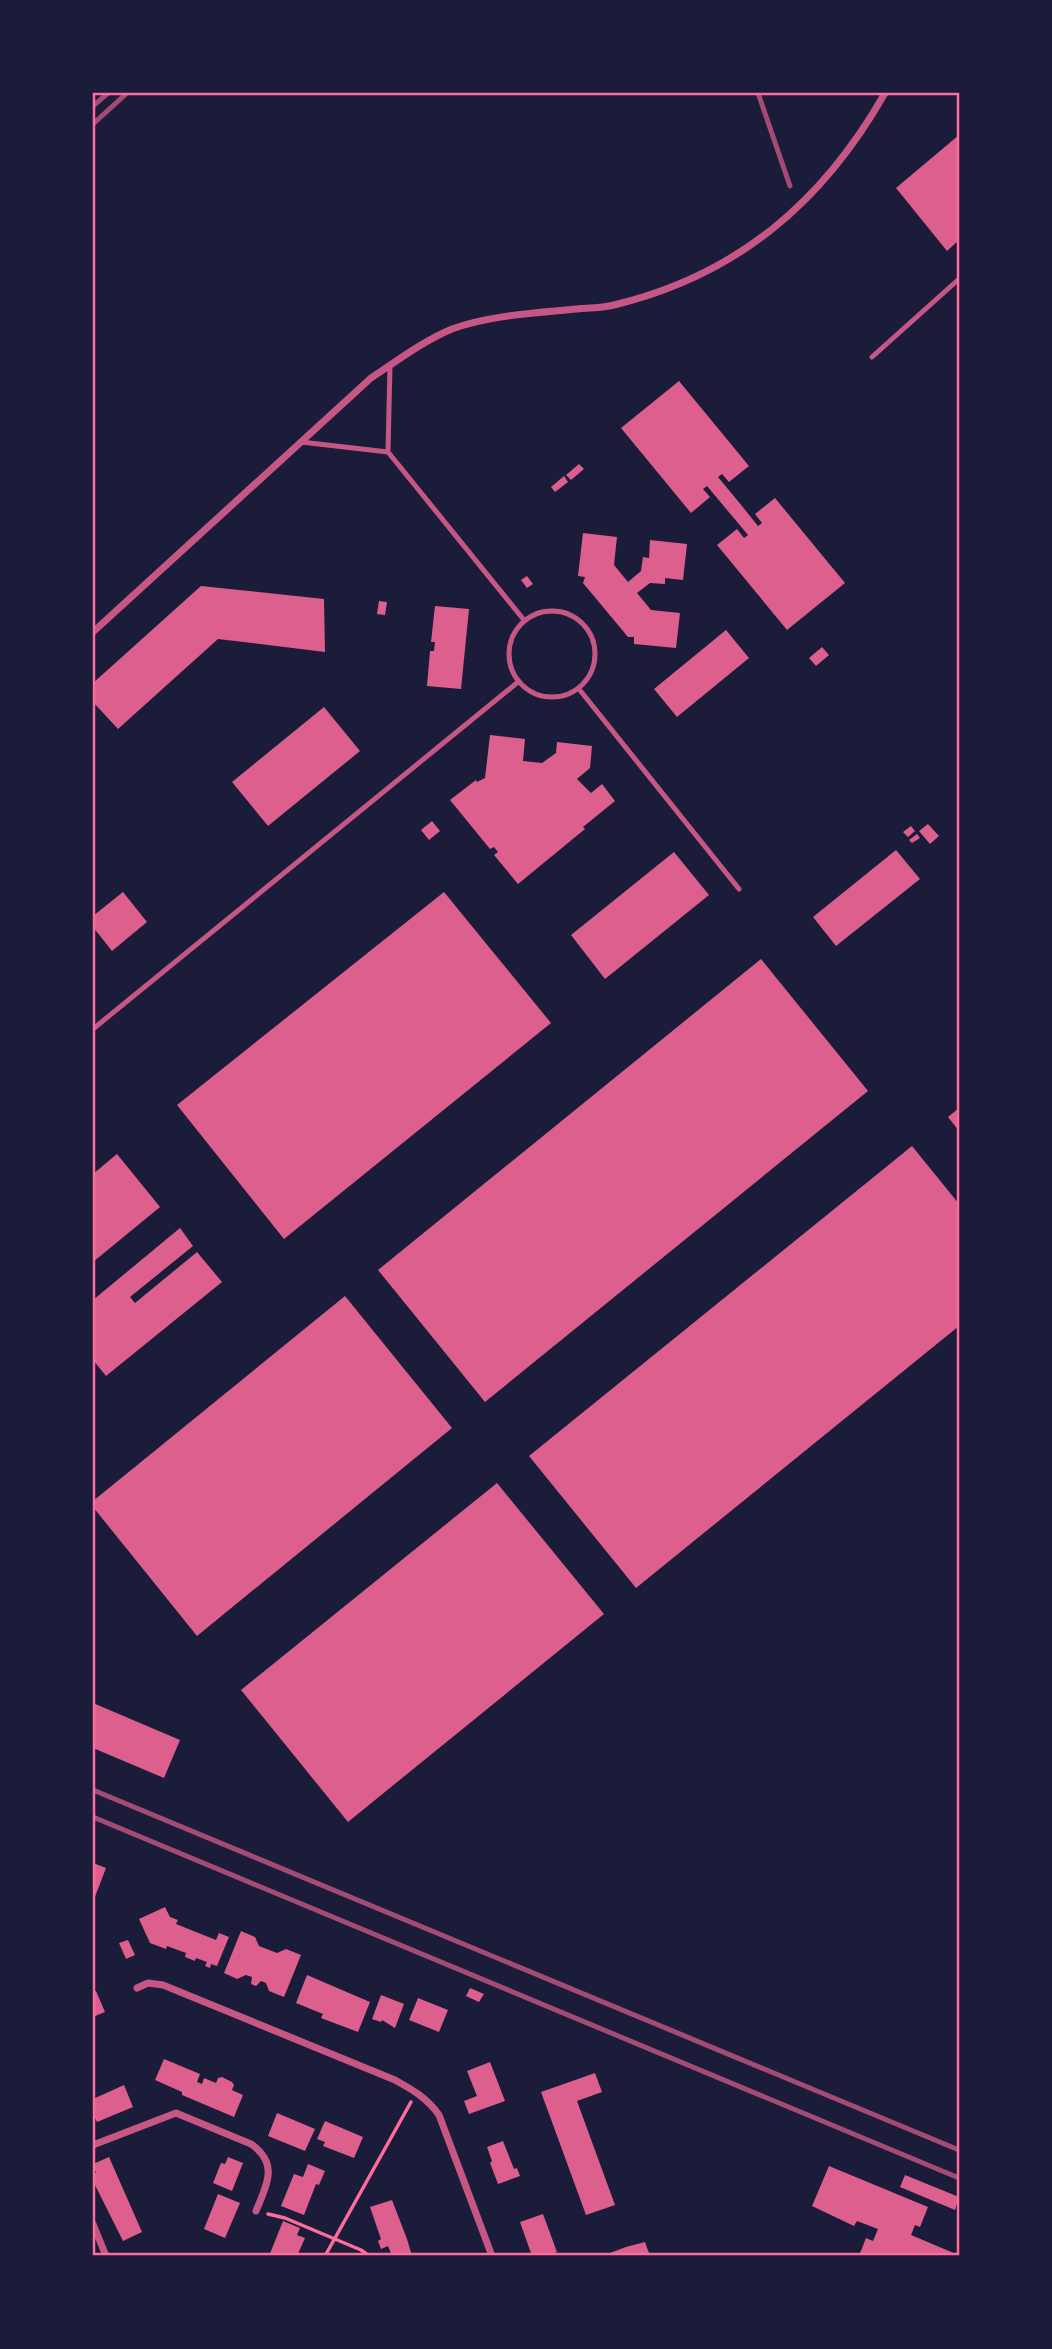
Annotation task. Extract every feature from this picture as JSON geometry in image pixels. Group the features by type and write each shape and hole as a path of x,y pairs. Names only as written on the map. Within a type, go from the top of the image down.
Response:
{"street":[{"path":"93,632 371,378 390,365 417,347 453,329 497,318 613,305 706,272 754,243 821,186 858,138 885,93"},
{"path":"137,1988 148,1983 163,1984 396,2080 416,2092 429,2102 439,2115 492,2256"},
{"path":"93,2145 176,2113 251,2144 261,2151 268,2161 269,2172 267,2185 256,2211"},
{"path":"93,2224 106,2256"}],"lane":[{"path":"872,356 959,279"},
{"path":"390,365 388,452 524,620"},
{"path":"301,442 388,452"},
{"path":"547,611 571,615 582,622 594,644 596,656 593,668 579,689 554,698 528,691 518,682 509,661 508,650 511,639 524,620 547,611"},
{"path":"93,1029 518,682"},
{"path":"579,689 738,889"}],"path":[{"path":"326,2256 416,2092"},
{"path":"256,2211 285,2218 369,2256"}],"building":[{"path":"959,135 959,240 947,251 896,188"},
{"path":"679,381 749,466 729,482 722,474 718,477 758,526 762,523 755,514 775,498 845,583 787,630 717,545 737,529 744,538 748,535 707,486 703,489 710,497 691,513 621,428"},
{"path":"579,464 584,469 571,480 566,475"},
{"path":"564,476 568,482 555,492 551,487"},
{"path":"583,533 617,537 614,565 628,582 641,571 643,557 649,558 650,540 687,544 683,580 665,578 665,584 650,583 637,593 651,610 680,613 676,648 634,644 634,637 628,637 583,583 585,577 578,576"},
{"path":"527,576 533,584 527,588 521,580"},
{"path":"201,586 324,599 325,652 218,639 118,729 93,702 93,683"},
{"path":"379,601 387,602 385,615 377,614"},
{"path":"435,606 469,609 461,689 427,686 430,651 434,651 435,642 431,642"},
{"path":"726,630 749,658 677,717 654,689"},
{"path":"822,647 829,655 816,666 809,658"},
{"path":"324,707 360,751 268,826 232,782"},
{"path":"490,735 525,739 523,761 542,763 556,753 557,742 592,746 590,768 577,779 591,793 602,784 615,801 518,884 494,855 498,852 494,847 490,849 450,800 476,780 477,782 485,778"},
{"path":"432,821 440,831 429,840 421,830"},
{"path":"928,824 939,836 930,844 919,831"},
{"path":"911,826 915,831 908,837 903,832"},
{"path":"917,834 920,838 912,843 909,840"},
{"path":"896,850 920,879 836,946 813,917"},
{"path":"674,852 709,895 605,979 571,935"},
{"path":"123,892 147,922 112,951 93,927 93,916"},
{"path":"444,892 551,1023 284,1239 177,1105"},
{"path":"761,959 868,1091 485,1402 378,1270"},
{"path":"959,1108 959,1131 948,1117"},
{"path":"912,1146 959,1204 959,1326 636,1588 529,1456"},
{"path":"117,1154 160,1207 93,1262 93,1174"},
{"path":"180,1228 193,1246 130,1297 135,1303 197,1252 222,1282 106,1376 93,1360 93,1300"},
{"path":"345,1296 452,1428 197,1636 93,1507 93,1501"},
{"path":"497,1483 604,1614 348,1822 241,1690"},
{"path":"93,1703 180,1740 164,1778 93,1748"},
{"path":"93,1863 106,1868 93,1902"},
{"path":"165,1907 170,1917 178,1920 176,1924 216,1940 219,1933 229,1937 217,1966 211,1964 210,1968 205,1966 207,1962 185,1957 186,1953 150,1943 139,1919"},
{"path":"241,1931 255,1937 259,1946 277,1953 286,1949 301,1955 284,1997 269,1991 266,1983 261,1981 256,1986 251,1984 252,1977 246,1975 237,1979 224,1973"},
{"path":"128,1940 135,1955 126,1959 119,1943"},
{"path":"307,1975 370,2002 358,2032 321,2018 323,2014 296,2003"},
{"path":"470,1988 484,1994 479,2002 466,1996"},
{"path":"96,1991 105,2012 93,2017 93,1992"},
{"path":"381,1995 404,2004 395,2028 382,2020 372,2019"},
{"path":"418,1998 448,2010 439,2032 409,2020"},
{"path":"164,2059 200,2074 197,2082 202,2084 204,2078 216,2083 218,2078 222,2077 232,2082 232,2090 243,2095 234,2117 182,2095 182,2092 155,2080"},
{"path":"490,2062 505,2101 469,2114 464,2101 477,2096 467,2071"},
{"path":"595,2073 602,2092 577,2101 615,2205 586,2215 541,2092"},
{"path":"124,2085 133,2107 97,2122 93,2114 93,2099"},
{"path":"277,2113 315,2129 305,2151 268,2136"},
{"path":"325,2121 363,2137 354,2158 323,2146 325,2142 317,2139"},
{"path":"503,2141 514,2169 517,2168 520,2176 498,2184 487,2147"},
{"path":"109,2157 142,2232 123,2241 93,2181 93,2174 96,2173 93,2164"},
{"path":"228,2157 243,2163 232,2191 213,2183 221,2163 225,2164"},
{"path":"308,2164 325,2171 319,2185 316,2184 304,2215 281,2206 294,2174 303,2177"},
{"path":"829,2166 928,2207 920,2227 915,2225 911,2235 956,2254 959,2247 959,2256 859,2256 866,2238 873,2241 878,2229 857,2221 854,2226 812,2206"},
{"path":"905,2175 959,2197 955,2210 900,2187"},
{"path":"218,2194 240,2203 225,2238 204,2229"},
{"path":"392,2200 412,2256 392,2256 388,2246 381,2249 378,2241 381,2239 370,2207"},
{"path":"543,2214 557,2252 546,2256 532,2256 520,2222"},
{"path":"283,2221 300,2228 297,2235 305,2238 297,2256 269,2256"},
{"path":"645,2242 650,2256 602,2256 626,2247"}],"railway":[{"path":"93,106 108,93"},
{"path":"93,124 127,93"},
{"path":"758,93 790,186"},
{"path":"93,1790 959,2150"},
{"path":"93,1817 959,2178"}]}
